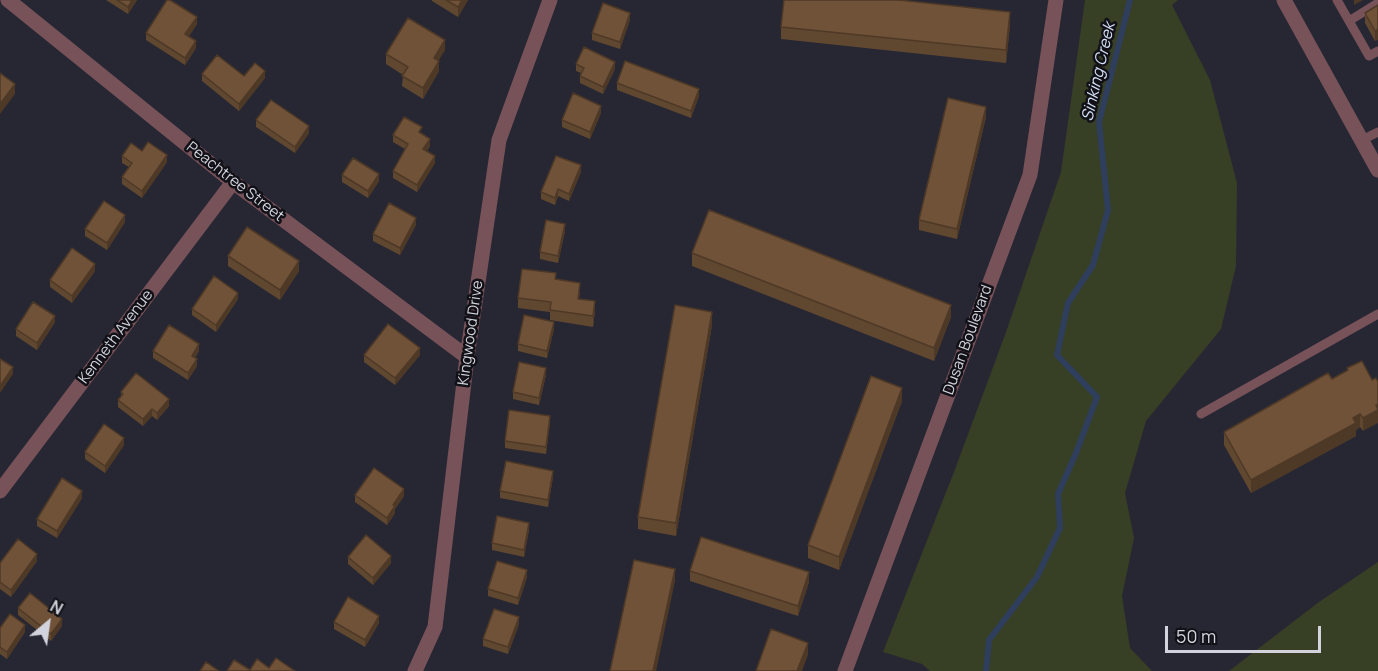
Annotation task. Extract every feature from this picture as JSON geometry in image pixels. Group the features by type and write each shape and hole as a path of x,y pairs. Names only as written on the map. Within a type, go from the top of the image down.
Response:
{"street":[{"name":"Peachtree Street","path":"8,0 233,183 467,357"},
{"name":"Kingwood Drive","path":"415,671 435,627 467,357 499,140 550,0"},
{"name":"Dusan Boulevard","path":"845,671 1029,175 1056,0"},
{"path":"1284,0 1378,170"},
{"name":"Kenneth Avenue","path":"0,491 233,183"}],"lane":[{"path":"1337,0 1369,56 1378,51"},
{"path":"1349,21 1378,3"},
{"path":"1362,140 1378,132"},
{"path":"1201,414 1378,315"}],"green space":[{"path":"1085,0 1178,0 1172,5 1210,80 1237,183 1236,266 1221,329 1146,421 1125,493 1134,538 1122,596 1130,648 1152,671 930,671 922,664 883,652 1005,335 1061,172"},
{"path":"1378,562 1378,671 1229,671 1319,602"}],"building":[{"path":"117,0 132,0 128,7"},
{"path":"167,0 197,17 185,34 196,41 185,58 146,33"},
{"path":"446,0 462,0 458,7"},
{"path":"784,0 899,0 1010,12 1006,50 781,27"},
{"path":"603,3 630,13 620,42 592,33"},
{"path":"1378,5 1378,29 1375,31 1365,13"},
{"path":"408,18 445,40 434,58 439,61 423,88 402,76 408,67 386,54"},
{"path":"584,47 615,62 603,87 580,76 584,68 576,64"},
{"path":"217,55 244,76 255,63 265,71 239,104 202,74"},
{"path":"625,61 699,89 691,111 617,83"},
{"path":"0,73 15,84 0,104"},
{"path":"573,93 601,106 590,132 562,120"},
{"path":"948,98 986,107 957,229 919,220"},
{"path":"271,100 309,126 295,147 256,120"},
{"path":"404,117 422,127 419,132 430,139 423,149 435,156 417,185 393,171 408,144 393,135"},
{"path":"148,142 167,155 142,191 122,177 132,163 122,156 131,143 142,151"},
{"path":"556,156 581,165 569,194 558,189 555,198 541,192"},
{"path":"353,158 379,174 368,191 342,175"},
{"path":"104,201 125,215 107,243 85,229"},
{"path":"389,203 416,218 400,248 373,234"},
{"path":"709,210 951,305 934,348 692,253"},
{"path":"546,220 565,224 558,256 540,252"},
{"path":"247,227 299,261 280,290 228,256"},
{"path":"72,248 95,264 72,296 50,280"},
{"path":"522,269 556,273 555,279 580,283 578,299 595,301 593,316 550,310 551,302 518,298"},
{"path":"214,276 238,293 216,325 192,309"},
{"path":"33,302 55,316 37,343 16,329"},
{"path":"675,305 712,312 676,523 638,517"},
{"path":"524,315 554,322 547,351 518,344"},
{"path":"388,324 420,348 395,378 364,355"},
{"path":"169,325 199,344 192,356 197,359 188,373 153,351"},
{"path":"0,359 13,367 0,386"},
{"path":"1362,361 1372,380 1376,378 1378,382 1378,404 1376,405 1378,410 1363,418 1360,414 1353,418 1356,423 1251,480 1224,432 1328,373 1332,379"},
{"path":"519,362 546,368 539,398 513,392"},
{"path":"136,373 169,399 157,413 152,409 143,419 118,400 123,394 121,392"},
{"path":"871,376 902,388 839,557 808,545"},
{"path":"509,410 550,416 546,447 505,441"},
{"path":"104,424 124,438 105,466 85,452"},
{"path":"506,461 553,471 548,500 500,491"},
{"path":"374,468 404,489 387,518 355,495"},
{"path":"62,478 82,491 57,531 37,519"},
{"path":"497,516 529,523 524,550 492,543"},
{"path":"366,535 391,556 373,578 348,557"},
{"path":"701,537 809,572 798,606 690,571"},
{"path":"18,539 37,554 11,590 0,582 0,563"},
{"path":"634,560 675,569 653,671 610,671"},
{"path":"497,561 527,570 518,598 488,589"},
{"path":"30,593 62,619 51,634 18,608"},
{"path":"348,597 379,616 365,640 334,622"},
{"path":"494,609 519,617 508,647 483,639"},
{"path":"10,614 25,625 7,652 0,647 0,628"},
{"path":"771,629 808,643 797,671 756,671"},
{"path":"276,658 295,671 227,671 234,660 250,670 257,659 269,668"},
{"path":"206,662 219,671 200,671"}],"waterway":[{"name":"Sinking Creek","path":"986,671 989,640 1037,577 1060,528 1058,494 1097,397 1057,355 1068,303 1093,265 1108,210 1099,122 1130,0"}]}
